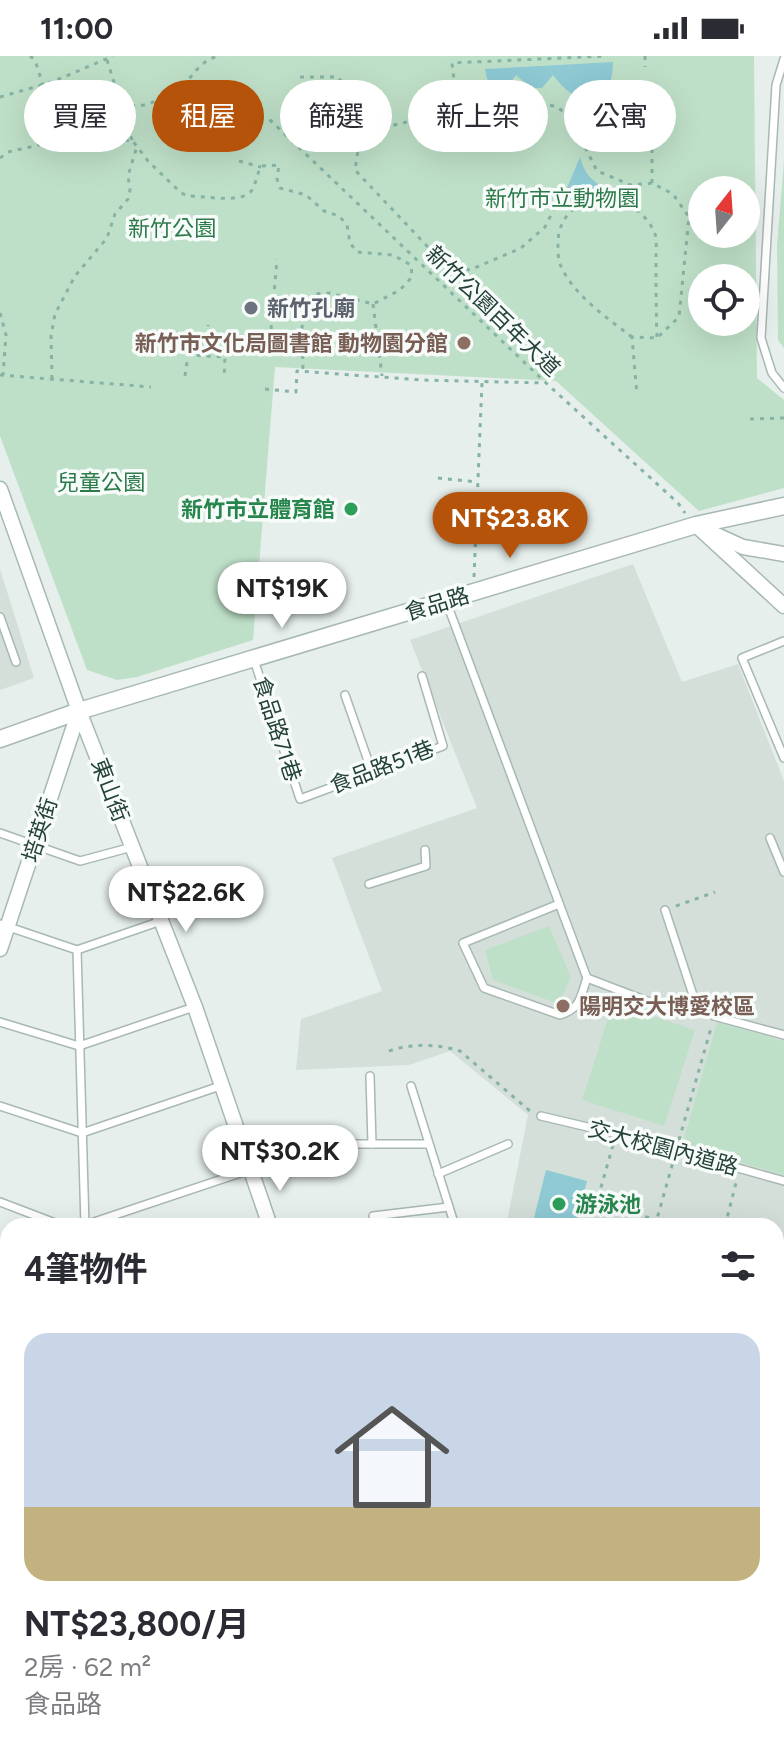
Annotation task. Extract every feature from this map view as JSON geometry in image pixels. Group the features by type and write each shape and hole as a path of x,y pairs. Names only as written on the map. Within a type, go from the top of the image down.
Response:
{"street":[{"name":"東山街","path":"0,489 79,711 195,1007 268,1218"},
{"name":"食品路","path":"0,739 79,711 696,525 784,506"},
{"path":"696,525 743,547 784,554"},
{"path":"696,525 784,606"},
{"name":"培英街","path":"0,949 4,925 35,845 79,711"}],"lane":[{"path":"784,59 776,85 761,338 772,373 784,388"},
{"path":"446,601 587,978 573,1011 560,1015 484,988 463,943 559,904"},
{"path":"0,617 16,662"},
{"path":"784,641 742,658 784,758"},
{"name":"食品路71巷","path":"254,660 300,799"},
{"name":"食品路51巷","path":"300,799 443,746 422,676"},
{"path":"345,695 372,772"},
{"path":"0,833 80,861 132,847"},
{"path":"770,838 784,872"},
{"path":"369,884 426,866 425,850"},
{"path":"665,910 694,998 714,1016 782,1034 784,1023"},
{"path":"4,925 77,950 161,921"},
{"path":"77,950 85,1218"},
{"path":"587,978 681,1014 706,1008"},
{"path":"0,1022 79,1046 195,1007"},
{"path":"370,1076 372,1144"},
{"path":"0,1106 82,1133 223,1085"},
{"path":"411,1086 452,1218"},
{"name":"交大校園內道路","path":"541,1116 784,1181"},
{"path":"107,1218 327,1144 428,1144"},
{"path":"438,1174 508,1144"},
{"path":"0,1202 42,1218"},
{"path":"373,1216 449,1207"}],"path":[{"path":"30,56 35,60 41,80"},
{"path":"54,80 113,56"},
{"path":"188,80 199,66 219,56"},
{"path":"454,80 452,63 606,56"},
{"path":"645,56 645,67"},
{"path":"106,57 113,80"},
{"path":"300,77 338,77 340,80"},
{"path":"0,97 24,90"},
{"name":"新竹公園百年大道","path":"264,119 269,119 546,383 678,503 696,525"},
{"path":"137,146 148,161 188,196 238,199 247,196 261,167"},
{"path":"52,379 51,336 55,314 75,276 107,238 115,214 128,199 128,176 137,146"},
{"path":"0,158 8,152 24,148"},
{"path":"358,152 355,170 444,264 470,270 521,248 545,227 555,207"},
{"path":"588,152 597,171 631,185 652,183 673,194 689,217 679,317 657,338 632,337 576,287 559,262 558,232 570,210 592,200 611,199 634,207 656,235 657,338"},
{"path":"652,152 652,183"},
{"path":"239,161 261,167 279,165 277,179 280,188 306,195 324,211 339,216 347,225 350,243 357,252 393,255 411,265 412,277 400,290 373,304 330,293 314,294 302,320 303,372"},
{"path":"271,329 277,259"},
{"path":"411,271 422,265"},
{"path":"373,304 382,377"},
{"path":"0,313 6,335 1,375 151,387"},
{"path":"206,356 208,325"},
{"path":"632,337 637,395"},
{"path":"185,376 188,355 225,357 224,378"},
{"path":"265,389 296,392 297,371 546,383"},
{"path":"473,593 482,382"},
{"path":"750,419 784,418"},
{"path":"438,478 477,482"},
{"path":"665,910 715,892"},
{"path":"658,1218 714,1016"},
{"path":"389,1051 402,1046 446,1047 460,1051 541,1116"},
{"path":"592,1218 617,1134"},
{"path":"727,1218 740,1169"},
{"path":"597,1203 650,1218"}],"shaded area":[{"name":"陽明交大博愛校區","path":"633,564 682,682 738,664 784,781 784,1218 508,1218 528,1115 450,1051 409,1065 296,1070 301,1019 382,991 332,858 477,808 410,640"},
{"path":"0,569 34,678 0,690"}],"green space":[{"name":"新竹公園","path":"0,56 754,56 755,176 688,176 688,248 756,248 756,264 688,264 688,336 757,336 757,378 784,400 784,488 699,511 556,381 275,367 253,640 137,677 117,680 87,670 0,436"},
{"path":"784,161 784,348 778,340 777,245"},
{"path":"549,926 571,977 559,1004 493,980 485,950"},
{"path":"613,1003 695,1030 664,1126 582,1100"},
{"path":"717,1022 784,1041 784,1175 682,1146"}],"water":[{"path":"613,62 611,80 564,80 564,88 553,75 548,81 522,80 516,75 512,80 488,80 485,69"},
{"path":"580,157 591,178 611,191 561,202"},
{"name":"游泳池","path":"546,1170 587,1181 578,1218 534,1218"}],"place":[{"name":"新竹孔廟","path":"251,308"},
{"name":"新竹市文化局圖書館 動物園分館","path":"464,343"},
{"name":"新竹市立體育館","path":"351,509"},
{"name":"陽明交大博愛校區","path":"563,1006"},
{"name":"游泳池","path":"559,1204"}],"park label":[{"name":"新竹市立動物園","path":"562,198"},
{"name":"兒童公園","path":"101,482"}]}
